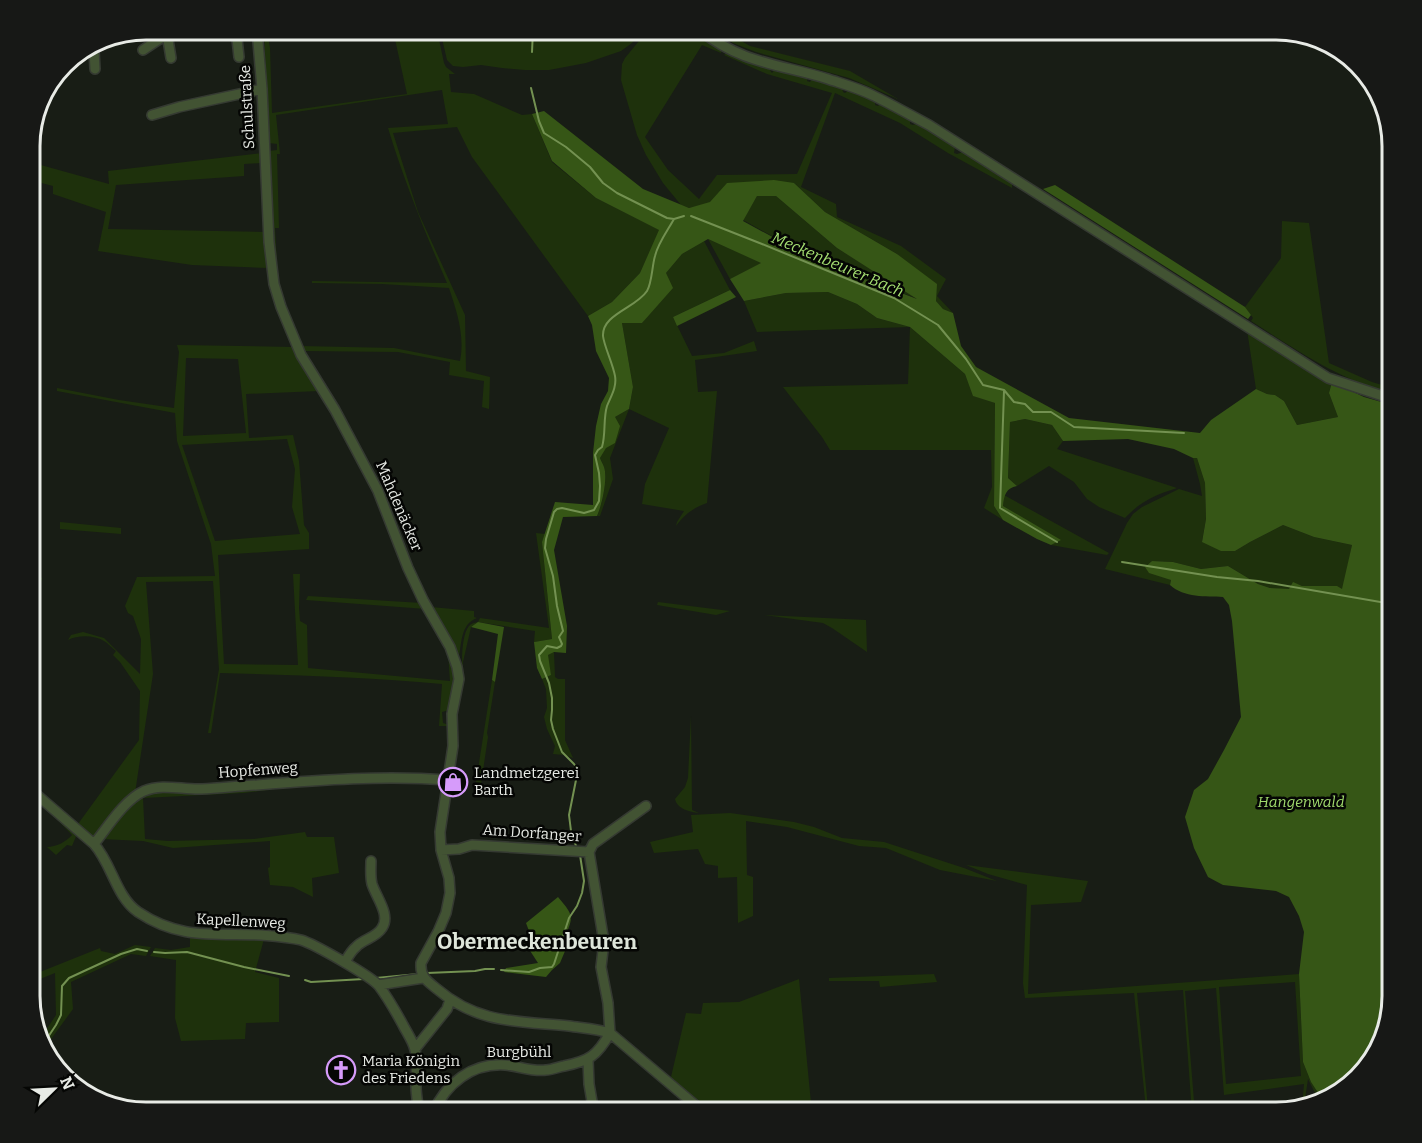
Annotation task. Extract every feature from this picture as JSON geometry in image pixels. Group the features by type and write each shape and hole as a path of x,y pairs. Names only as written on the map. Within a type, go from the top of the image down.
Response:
{"street":[{"path":"143,50 157,40"},
{"path":"169,40 171,58"},
{"path":"237,40 239,57"},
{"name":"Schulstraße","path":"258,40 267,183"},
{"path":"712,40 760,62 826,78 870,94 929,125 1329,378 1382,396"},
{"path":"94,54 94,69"},
{"path":"152,115 262,89"},
{"name":"Mahdenäcker","path":"267,183 269,242 274,283 291,335 374,483 389,515 408,568 455,658 459,679 452,714 453,746 440,832 441,850"},
{"name":"Hopfenweg","path":"94,844 135,796 157,788 200,789 322,780 422,778 448,780"},
{"name":"Kapellenweg","path":"41,799 102,852 122,895 136,911 158,923 188,933 261,935 302,940 345,962 373,981 399,1019 415,1049 418,1102"},
{"path":"582,852 646,806"},
{"name":"Am Dorfanger","path":"441,850 459,849 472,845 582,852 604,942 601,967 608,1003 610,1033"},
{"path":"441,850 449,878 450,893 446,914 423,957 422,975 450,1000 479,1015 610,1033 692,1102"},
{"path":"345,962 356,947 376,935 384,924 385,917 372,885 371,861"},
{"path":"373,981 422,975"},
{"path":"415,1049 447,1009 450,1000"},
{"path":"592,1102 588,1060 599,1050 610,1033"},
{"name":"Burgbühl","path":"439,1102 459,1079 478,1068 505,1065 545,1071 588,1060"}],"green space":[{"path":"264,40 269,40 270,48 272,113 407,94 395,40 439,40 444,63 455,74 449,74 451,92 474,94 522,115 532,114 552,162 596,198 660,230 640,273 612,302 588,316 472,157 457,127 393,133 418,212 465,315 466,371 490,377 489,409 482,407 484,381 449,375 450,362 398,352 304,351 300,346 394,348 460,361 461,333 449,288 312,283 312,281 447,283 415,206 388,128 448,124 442,90 276,115 280,154 277,154 279,228 275,228 278,281 269,151 277,150 277,144 269,143"},
{"path":"442,40 635,40 621,51 586,63 549,70 481,65 463,67 453,66 447,60"},
{"path":"640,40 710,40 721,48 721,53 702,45 645,137 668,170 699,199 717,175 797,174 832,93 767,74 724,55 728,52 768,67 772,73 775,69 807,77 807,81 810,82 812,79 842,87 845,93 850,89 875,100 875,105 878,106 881,103 910,119 910,124 918,123 955,147 954,153 963,152 1012,184 1012,188 948,153 900,123 835,93 801,187 836,204 837,217 901,246 946,279 937,296 953,313 943,309 897,254 825,212 794,183 689,208 681,205 663,183 637,135 621,80 622,64"},
{"path":"728,40 740,40 750,46 850,71 898,99 849,78 756,52"},
{"name":"Hangenwald","path":"544,111 643,189 689,208 710,202 727,183 774,180 794,183 825,212 897,254 937,284 936,301 943,309 953,313 961,346 976,367 1069,418 1200,433 1211,420 1256,389 1275,395 1284,401 1297,425 1338,417 1329,393 1332,382 1364,397 1382,402 1382,996 1381,1010 1371,1043 1364,1055 1340,1081 1318,1093 1303,1062 1299,974 1304,932 1289,897 1276,891 1223,885 1208,877 1194,848 1185,817 1194,790 1208,779 1241,717 1229,605 1223,597 1195,596 1182,592 1170,585 1171,580 1149,573 1145,567 1152,561 1173,562 1201,569 1228,566 1258,584 1270,588 1289,589 1293,582 1302,586 1337,586 1342,589 1352,545 1314,537 1283,525 1235,551 1221,551 1202,542 1206,519 1205,483 1197,458 1174,449 1128,439 1063,441 1052,425 1025,419 1010,422 1008,478 1017,486 1010,488 1006,493 1003,506 1061,540 1051,545 1037,539 1003,520 994,506 995,403 973,396 965,374 910,327 877,318 857,304 828,292 786,293 744,301 730,279 761,263 708,239 682,254 666,273 673,288 642,323 622,323 633,387 629,409 615,417 620,426 615,443 606,448 600,458 605,472 605,484 597,516 563,517 554,550 567,626 566,653 554,652 548,655 551,675 542,679 537,668 534,642 552,639 542,542 555,502 593,505 593,453 596,426 601,404 608,391 609,378 596,351 592,325 588,316 612,302 640,273 659,230 596,198 552,161 532,114","holes":["757,196 776,196 837,248 917,299 815,260 743,221"]},
{"path":"262,153 261,163 244,164 244,176 116,185 108,229 265,232 267,268 192,265 98,251 106,212 53,194 53,186 41,183 41,165 109,184 108,171"},
{"path":"1055,185 1245,307 1251,315 1248,319 1043,189"},
{"path":"757,196 776,196 837,248 921,300 815,260 743,220"},
{"path":"1282,221 1309,223 1329,363 1382,385 1382,391 1336,372 1251,321 1253,318 1245,307 1281,258"},
{"path":"708,239 762,263 730,279"},
{"path":"704,241 730,290 673,317 692,356 724,353 754,341 757,351 695,360 698,392 717,391 707,503 690,512 676,526 684,511 642,504 645,484 669,428 629,409 633,387 622,323 642,323 650,312 666,273 682,254"},
{"path":"730,290 736,297 677,326 673,317"},
{"path":"828,292 857,304 877,318 910,327 757,332 744,301 786,293"},
{"path":"910,327 965,374 974,396 995,403 994,506 1003,520 984,508 992,487 991,450 830,450 783,387 908,384"},
{"path":"1247,330 1332,382 1329,393 1338,417 1297,425 1284,401 1275,395 1256,389"},
{"path":"177,345 293,347 319,391 246,394 249,438 293,435 299,461 304,525 309,533 309,549 218,555 224,664 298,665 293,574 300,574 300,621 307,625 308,668 450,681 448,653 440,638 451,656 454,673 449,710 442,712 443,723 449,726 439,726 442,684 359,678 220,673 211,733 208,733 219,669 213,581 146,582 153,674 135,793 94,837 78,824 139,740 140,691 113,655 116,651 106,642 86,636 68,640 71,635 83,632 104,638 140,674 141,639 133,616 128,613 125,606 137,577 215,576 211,544 177,441 175,413 57,391 57,388 174,408 179,352","holes":["186,358 238,359 246,433 183,436","287,439 295,469 292,507 300,534 215,541 182,445"]},
{"path":"629,409 610,458 613,479 600,516 597,516 605,484 605,472 600,458 606,447 615,417"},
{"path":"1025,419 1052,425 1063,441 1057,449 1177,488 1149,499 1125,518 1087,499 1074,482 1049,466 1017,486 1008,478 1010,422"},
{"path":"1193,458 1197,458 1205,483 1206,519 1202,541 1235,551 1283,525 1314,537 1352,545 1343,590 1293,583 1289,590 1270,588 1258,584 1228,566 1201,569 1173,562 1152,561 1145,567 1171,580 1170,585 1105,569 1127,523 1142,507 1179,489 1202,496"},
{"path":"1004,495 1109,553 1107,555 1051,545 1060,540 1003,506"},
{"path":"60,522 121,528 121,534 60,529"},
{"path":"536,533 545,534 542,542 552,639 534,642 535,631 478,622 480,618 549,628"},
{"path":"308,596 422,603 426,609 306,600"},
{"path":"658,602 730,611 716,615 657,605"},
{"path":"431,607 474,611 474,617 477,618 465,629 459,656 450,638"},
{"path":"764,615 866,620 867,652 823,623"},
{"path":"478,622 471,627 463,671 462,654 463,641 469,626"},
{"path":"478,622 504,627 495,682 492,680 498,634 471,627"},
{"path":"554,652 555,677 565,679 565,740 573,758 553,754 555,746 544,717 547,708 546,689 542,679 551,675 547,655"},
{"path":"492,680 495,682 481,784 476,782"},
{"path":"691,716 692,810 699,813 681,808 675,799 685,787 688,778"},
{"path":"299,786 243,793 143,798 145,839 168,841 254,839 305,832 307,837 334,837 339,873 312,878 313,897 293,887 270,885 268,868 270,867 270,841 173,848 143,841 101,839 122,811 146,792"},
{"path":"41,803 77,834 72,846 67,845 56,855 47,847 61,844 72,835"},
{"path":"730,813 794,822 842,838 884,842 997,881 940,870 886,848 859,846 787,827 746,821 747,875 753,877 753,916 738,923 737,877 718,878 718,866 705,864 698,849 654,853 650,842 693,832 691,815"},
{"path":"966,865 1088,881 1081,902 1031,905 1028,994 1299,974 1303,1062 1318,1093 1316,1094 1308,1079 1305,1098 1303,1098 1304,1084 1224,1095 1216,988 1185,991 1194,1102 1191,1102 1183,990 1137,993 1147,1102 1145,1102 1134,993 1025,998 1023,983 1027,885","holes":["1295,982 1301,1076 1226,1084 1219,987"]},
{"path":"558,897 571,916 564,939 568,944 560,963 546,977 504,972 506,968 538,963 525,943 529,931 526,923"},
{"path":"190,935 264,939 255,972 279,978 279,1022 246,1023 245,1039 181,1041 175,1018 176,960 150,956 155,948 171,950 190,947"},
{"path":"135,945 151,947 146,956 131,954 71,982 73,1009 50,1040 46,1030 56,1015 55,973 41,979 41,972 100,948 101,951 115,954"},
{"path":"934,974 937,982 880,987 879,981 829,981 829,978"},
{"path":"799,979 811,1102 698,1102 671,1077 686,1013 701,1014 703,1003 739,1002"}],"waterway":[{"name":"Meckenbeurer Bach","path":"532,52 533,40"},
{"name":"Meckenbeurer Bach","path":"531,88 544,133 566,147 590,167 603,183 617,193 667,218 674,219 684,216"},
{"name":"Meckenbeurer Bach","path":"691,216 894,298 938,325 966,359 983,385 1004,390 1014,402 1025,404 1033,412 1051,412 1074,427 1184,433"},
{"path":"577,849 569,815 578,770 562,752 553,729 552,698 539,655 547,646 557,648 561,646 559,637 563,631 553,576 545,548 546,539 557,509 584,513 594,510 599,501 599,473 595,455 602,447 606,411 615,380 603,336 604,328 608,322 647,291 656,251 674,219"},
{"path":"1004,391 1000,508 1057,542"},
{"path":"1122,562 1258,581 1382,602"},
{"path":"501,970 529,972 552,967 569,918 582,893 584,881 580,855"},
{"path":"48,1036 61,1015 62,986 69,978 121,954 137,949 147,951"},
{"path":"154,952 187,952 289,976"},
{"path":"427,973 494,969"},
{"path":"376,978 418,974"},
{"path":"305,980 311,982 364,979"}],"place":[{"name":"Landmetzgerei Barth","path":"453,782"},
{"name":"Maria Königin des Friedens","path":"341,1070"}],"district":[{"name":"Obermeckenbeuren","path":"537,942"}]}
